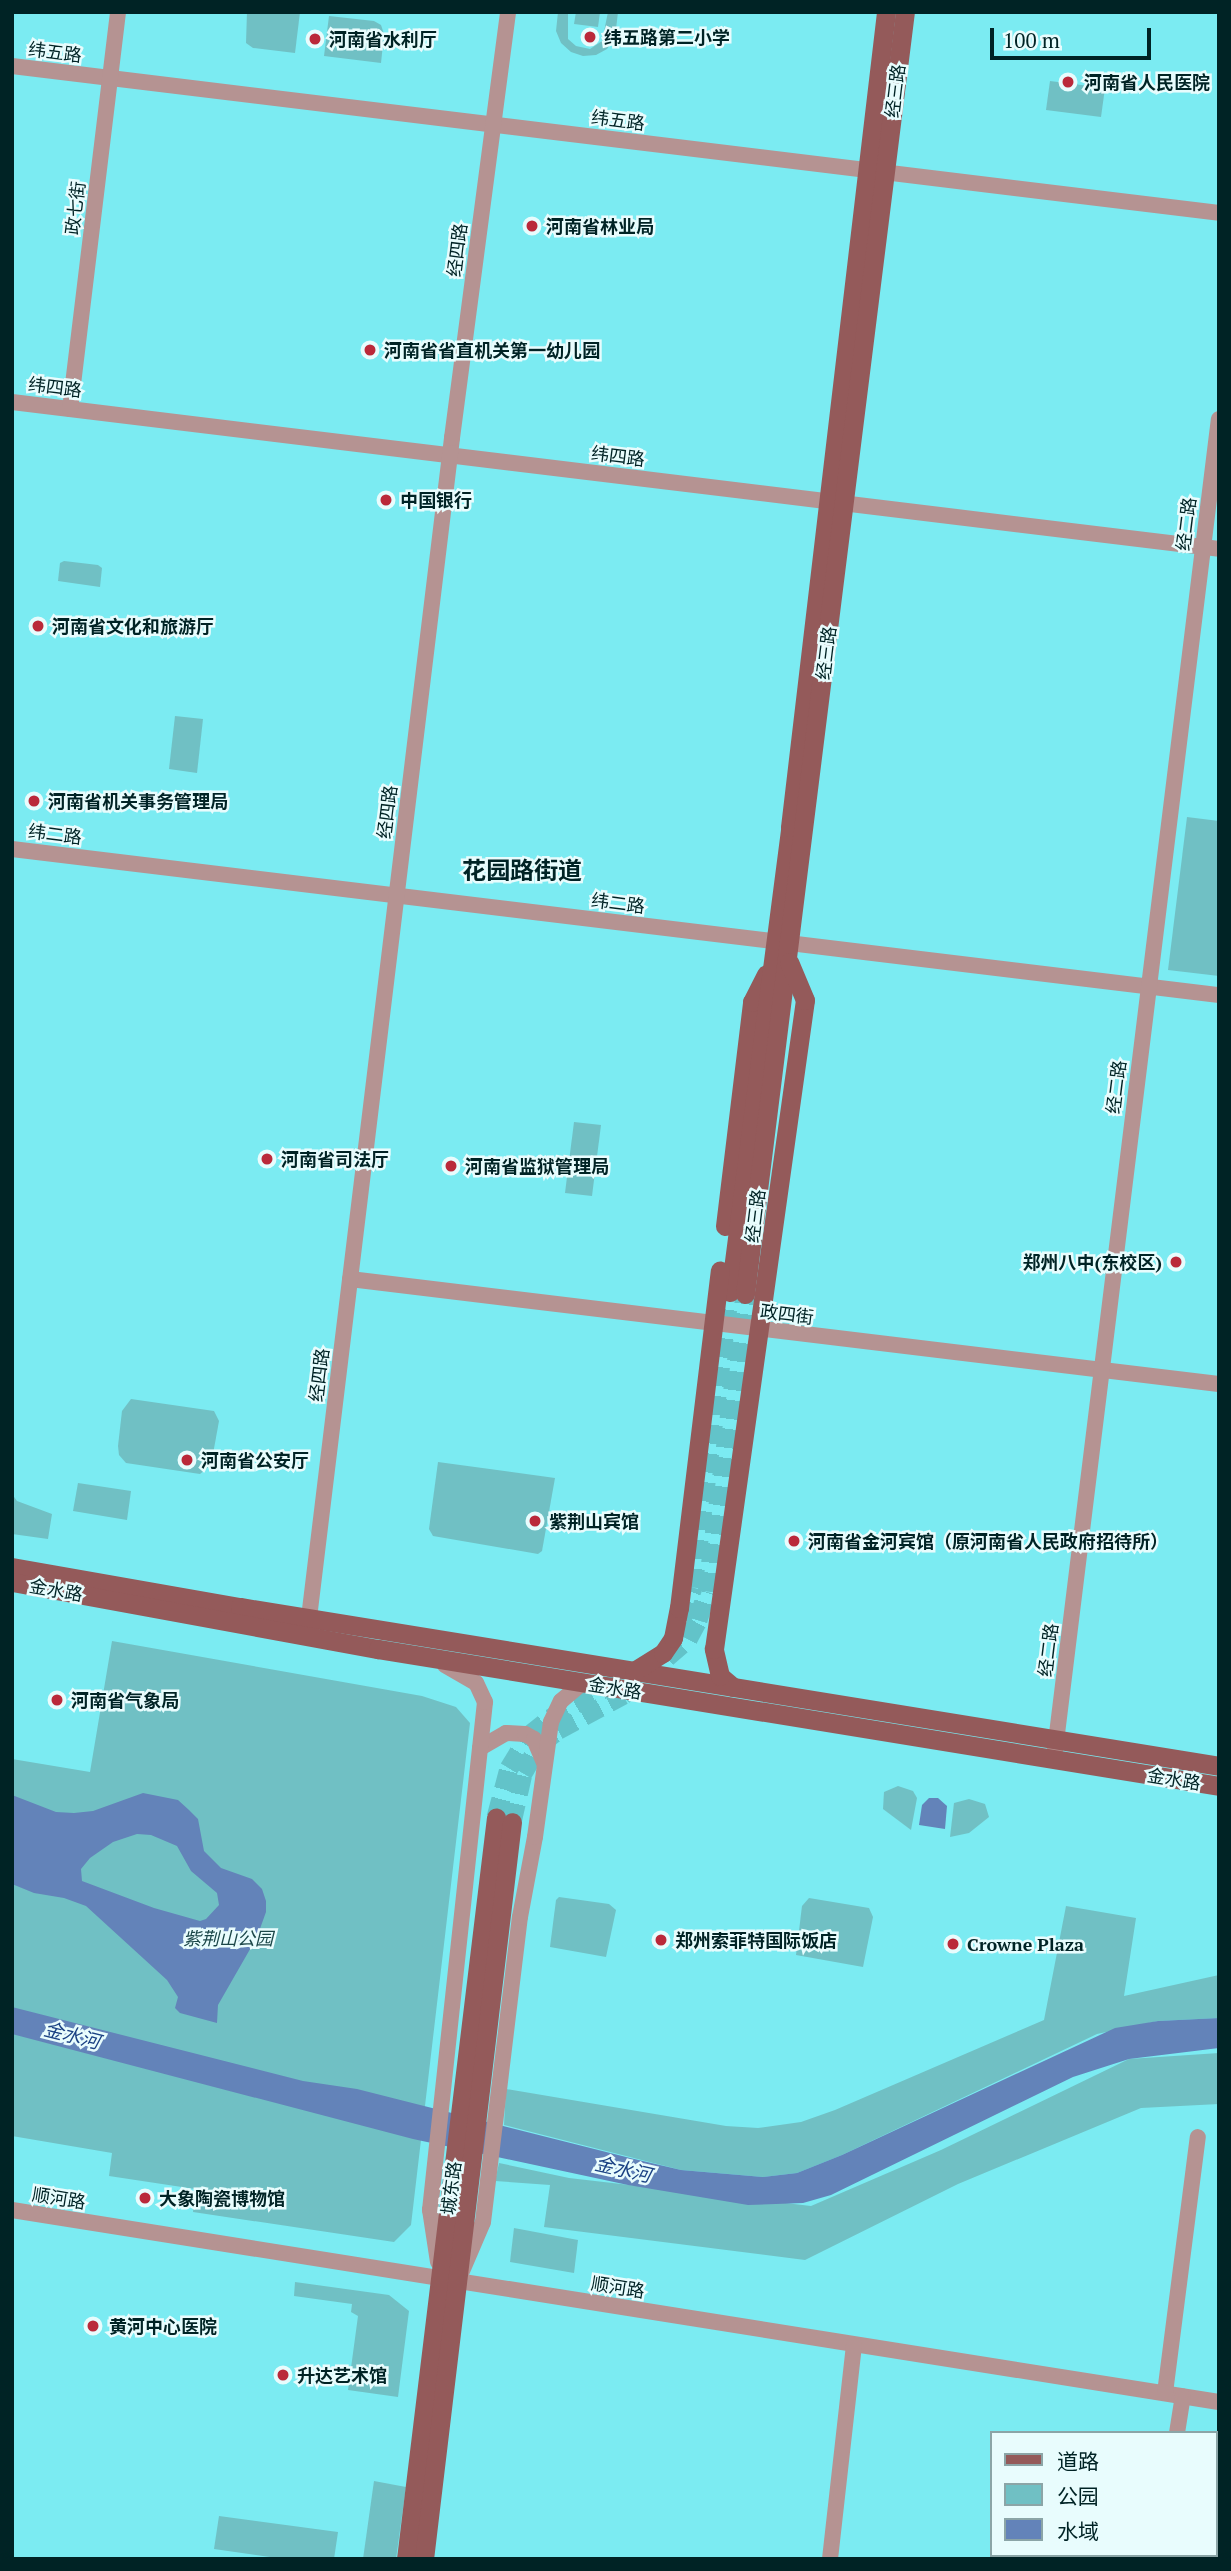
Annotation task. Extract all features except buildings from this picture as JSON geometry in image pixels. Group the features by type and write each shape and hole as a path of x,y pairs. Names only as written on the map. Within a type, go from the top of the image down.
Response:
{"main road":[{"name":"经三路","path":"738,1293 876,171 886,12"},
{"name":"经三路","path":"876,171 905,12"},
{"path":"634,1671 651,1663 673,1638 679,1608 752,1002 782,950"},
{"path":"733,1687 720,1676 714,1649 805,1000 782,950"},
{"name":"金水路","path":"12,1567 1219,1766"},
{"name":"金水路","path":"12,1582 425,1656 1219,1786"},
{"name":"城东路","path":"424,2559 469,2107 504,1820"},
{"name":"城东路","path":"406,2559 452,2280"}],"street":[{"name":"政七街","path":"70,409 118,12"},
{"name":"经四路","path":"309,1618 450,455 508,12"},
{"name":"纬五路","path":"12,66 1219,213"},
{"name":"纬四路","path":"12,402 1211,548"},
{"name":"经二路","path":"1054,1760 1147,987 1211,548 1219,419"},
{"name":"纬二路","path":"12,849 397,895 782,950 1219,995"},
{"name":"政四街","path":"350,1279 1219,1384"},
{"path":"425,1656 465,1674 482,1690 485,1702 480,1748 469,2107 463,2164 483,2222 452,2280"},
{"path":"469,2107 520,1917 555,1709 584,1682"},
{"path":"480,1748 506,1733 525,1734 539,1746 545,1766"},
{"path":"1165,2393 1198,2137"},
{"name":"顺河路","path":"12,2210 1219,2402"},
{"path":"830,2559 854,2345"},
{"path":"1177,2431 1183,2396"}],"green space":[{"path":"247,12 300,12 295,53 253,48 246,43"},
{"path":"558,12 568,12 568,39 576,46 590,49 602,41 608,12 618,12 615,38 607,49 596,55 583,56 571,52 561,43 556,31"},
{"path":"576,12 600,12 598,27 574,24"},
{"path":"329,16 374,21 381,25 384,34 381,63 324,56"},
{"path":"1050,81 1105,88 1101,117 1046,110"},
{"path":"64,561 98,565 102,568 100,587 58,581 60,563"},
{"path":"175,716 203,719 197,773 169,769"},
{"path":"1187,817 1219,821 1219,976 1168,970"},
{"path":"574,1122 601,1125 592,1196 565,1193"},
{"path":"131,1399 214,1411 219,1421 211,1465 200,1474 126,1463 119,1455 118,1446 122,1411"},
{"path":"438,1462 555,1478 542,1551 538,1554 433,1536 429,1529"},
{"path":"78,1483 131,1491 127,1520 73,1511"},
{"path":"12,1494 17,1501 52,1514 48,1539 12,1534"},
{"name":"紫荆山公园","path":"112,1641 422,1696 456,1707 470,1723 411,2225 394,2242 193,2212 195,2189 109,2176 112,2153 12,2136 12,1759 90,1772"},
{"path":"898,1786 913,1791 917,1798 911,1830 883,1809 884,1792"},
{"path":"969,1799 985,1804 989,1817 969,1833 950,1837 954,1803"},
{"path":"559,1897 609,1904 616,1910 606,1957 550,1947 556,1900"},
{"path":"809,1898 869,1908 873,1917 863,1967 796,1955 802,1906"},
{"path":"1066,1906 1136,1918 1124,1996 1219,1975 1219,2018 1158,2021 1097,2034 842,2155 797,2173 763,2177 681,2170 504,2125 506,2089 726,2126 758,2128 801,2122 835,2110 1044,2020"},
{"path":"1219,2053 1219,2104 1141,2108 958,2184 805,2260 544,2227 550,2185 495,2181 499,2163 569,2178 811,2206 941,2150 1129,2059"},
{"path":"514,2228 578,2240 574,2273 510,2262"},
{"path":"295,2282 389,2295 409,2311 398,2397 348,2390 358,2316 351,2312 352,2304 294,2296"},
{"path":"374,2481 406,2487 396,2559 363,2559"},
{"path":"219,2516 338,2532 334,2559 284,2559 214,2549"}],"water":[{"path":"143,1793 178,1800 198,1819 204,1851 221,1868 252,1879 262,1889 266,1912 257,1937 218,2005 217,2023 180,2013 175,2008 178,1997 167,1980 86,1906 64,1898 34,1893 12,1884 12,1795 56,1812 93,1811","holes":["137,1834 151,1835 177,1846 191,1871 217,1893 219,1905 206,1919 200,1921 154,1908 82,1881 81,1869 90,1858 113,1842"]},
{"path":"929,1798 938,1798 947,1806 945,1829 919,1825 922,1805"},
{"name":"金水河","path":"12,2007 303,2081 357,2089 681,2170 763,2177 797,2173 842,2155 1115,2028 1158,2021 1219,2018 1219,2048 1129,2059 1073,2077 831,2195 803,2203 748,2205 628,2185 413,2139 12,2034"}],"tunnel":[{"path":"682,1619 693,1587 730,1292"},
{"path":"512,1822 523,1773 539,1745 558,1730 623,1695 688,1639 698,1620 707,1591 745,1294"},
{"path":"496,1817 509,1768 529,1735 550,1718 618,1681"}],"place":[{"name":"纬五路第二小学","path":"590,37"},
{"name":"河南省水利厅","path":"315,39"},
{"name":"河南省人民医院","path":"1068,82"},
{"name":"河南省林业局","path":"532,226"},
{"name":"河南省省直机关第一幼儿园","path":"370,350"},
{"name":"中国银行","path":"386,500"},
{"name":"河南省文化和旅游厅","path":"38,626"},
{"name":"河南省机关事务管理局","path":"34,801"},
{"name":"河南省司法厅","path":"267,1159"},
{"name":"河南省监狱管理局","path":"451,1166"},
{"name":"郑州八中(东校区)","path":"1176,1262"},
{"name":"河南省公安厅","path":"187,1460"},
{"name":"紫荆山宾馆","path":"535,1521"},
{"name":"河南省金河宾馆（原河南省人民政府招待所）","path":"794,1541"},
{"name":"河南省气象局","path":"57,1700"},
{"name":"郑州索菲特国际饭店","path":"661,1940"},
{"name":"Crowne Plaza","path":"953,1944"},
{"name":"大象陶瓷博物馆","path":"145,2198"},
{"name":"黄河中心医院","path":"93,2326"},
{"name":"升达艺术馆","path":"283,2375"}],"district":[{"name":"花园路街道","path":"522,871"}]}
